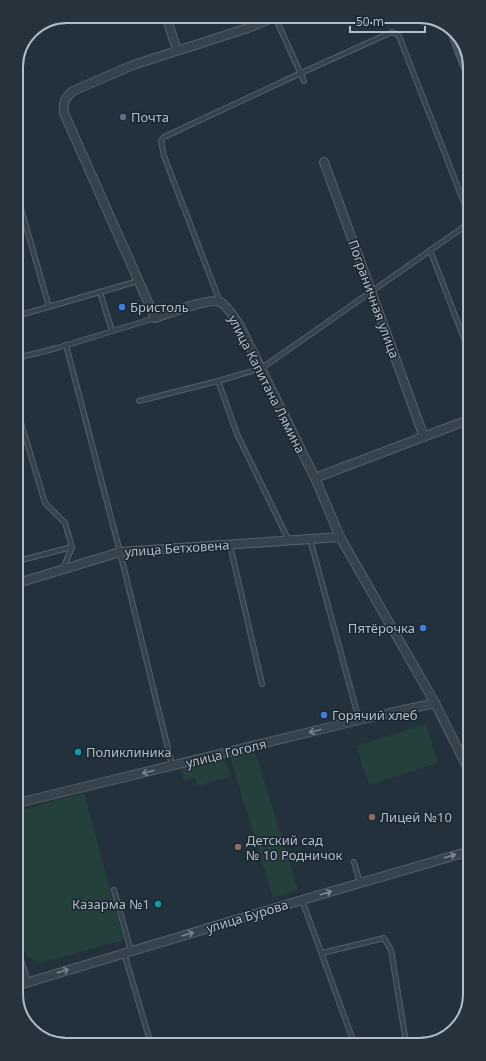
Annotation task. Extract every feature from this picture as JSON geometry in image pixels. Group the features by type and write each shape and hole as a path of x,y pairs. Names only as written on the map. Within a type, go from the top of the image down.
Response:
{"street":[{"path":"168,23 177,50"},
{"path":"155,318 64,113 63,103 67,96 73,91 133,65 260,23"},
{"name":"Пограничная улица","path":"324,162 424,437"},
{"name":"улица Капитана Лямина","path":"155,318 209,301 220,302 228,309 240,326 315,478 340,537 435,703 463,759"},
{"path":"315,478 463,422"},
{"name":"улица Бетховена","path":"23,581 120,552 340,537"},
{"name":"улица Гоголя","path":"23,802 435,703"},
{"name":"улица Бурова","path":"23,984 463,852"}],"lane":[{"path":"279,23 304,81"},
{"path":"220,302 164,156 161,141 164,137 392,32 400,36 463,200"},
{"path":"23,216 49,307"},
{"path":"139,401 262,368 463,227"},
{"path":"430,250 463,336"},
{"path":"23,314 138,281"},
{"path":"100,292 112,331"},
{"path":"23,356 155,318"},
{"path":"66,345 120,552 172,766"},
{"path":"218,381 237,434 289,541"},
{"path":"23,430 44,503 66,523 72,547 63,569"},
{"path":"310,539 359,720"},
{"path":"230,545 262,684"},
{"path":"23,560 72,547"},
{"path":"354,862 360,883"},
{"path":"114,890 150,1038"},
{"path":"302,900 352,1038"},
{"path":"322,954 384,938 390,950 405,1038"}],"green space":[{"path":"426,724 438,763 369,785 356,746"},
{"path":"255,751 298,890 273,898 230,757"},
{"path":"225,758 231,776 198,786 195,778 184,781 180,768"},
{"path":"84,793 124,940 44,962 38,962 28,957 25,953 23,945 23,810"}],"place":[{"name":"Почта","path":"123,117"},
{"name":"Бристоль","path":"122,307"},
{"name":"Пятёрочка","path":"423,628"},
{"name":"Горячий хлеб","path":"324,715"},
{"name":"Поликлиника","path":"78,752"},
{"name":"Лицей №10","path":"372,817"},
{"name":"Детский сад № 10 Родничок","path":"238,847"},
{"name":"Казарма №1","path":"158,904"}]}
